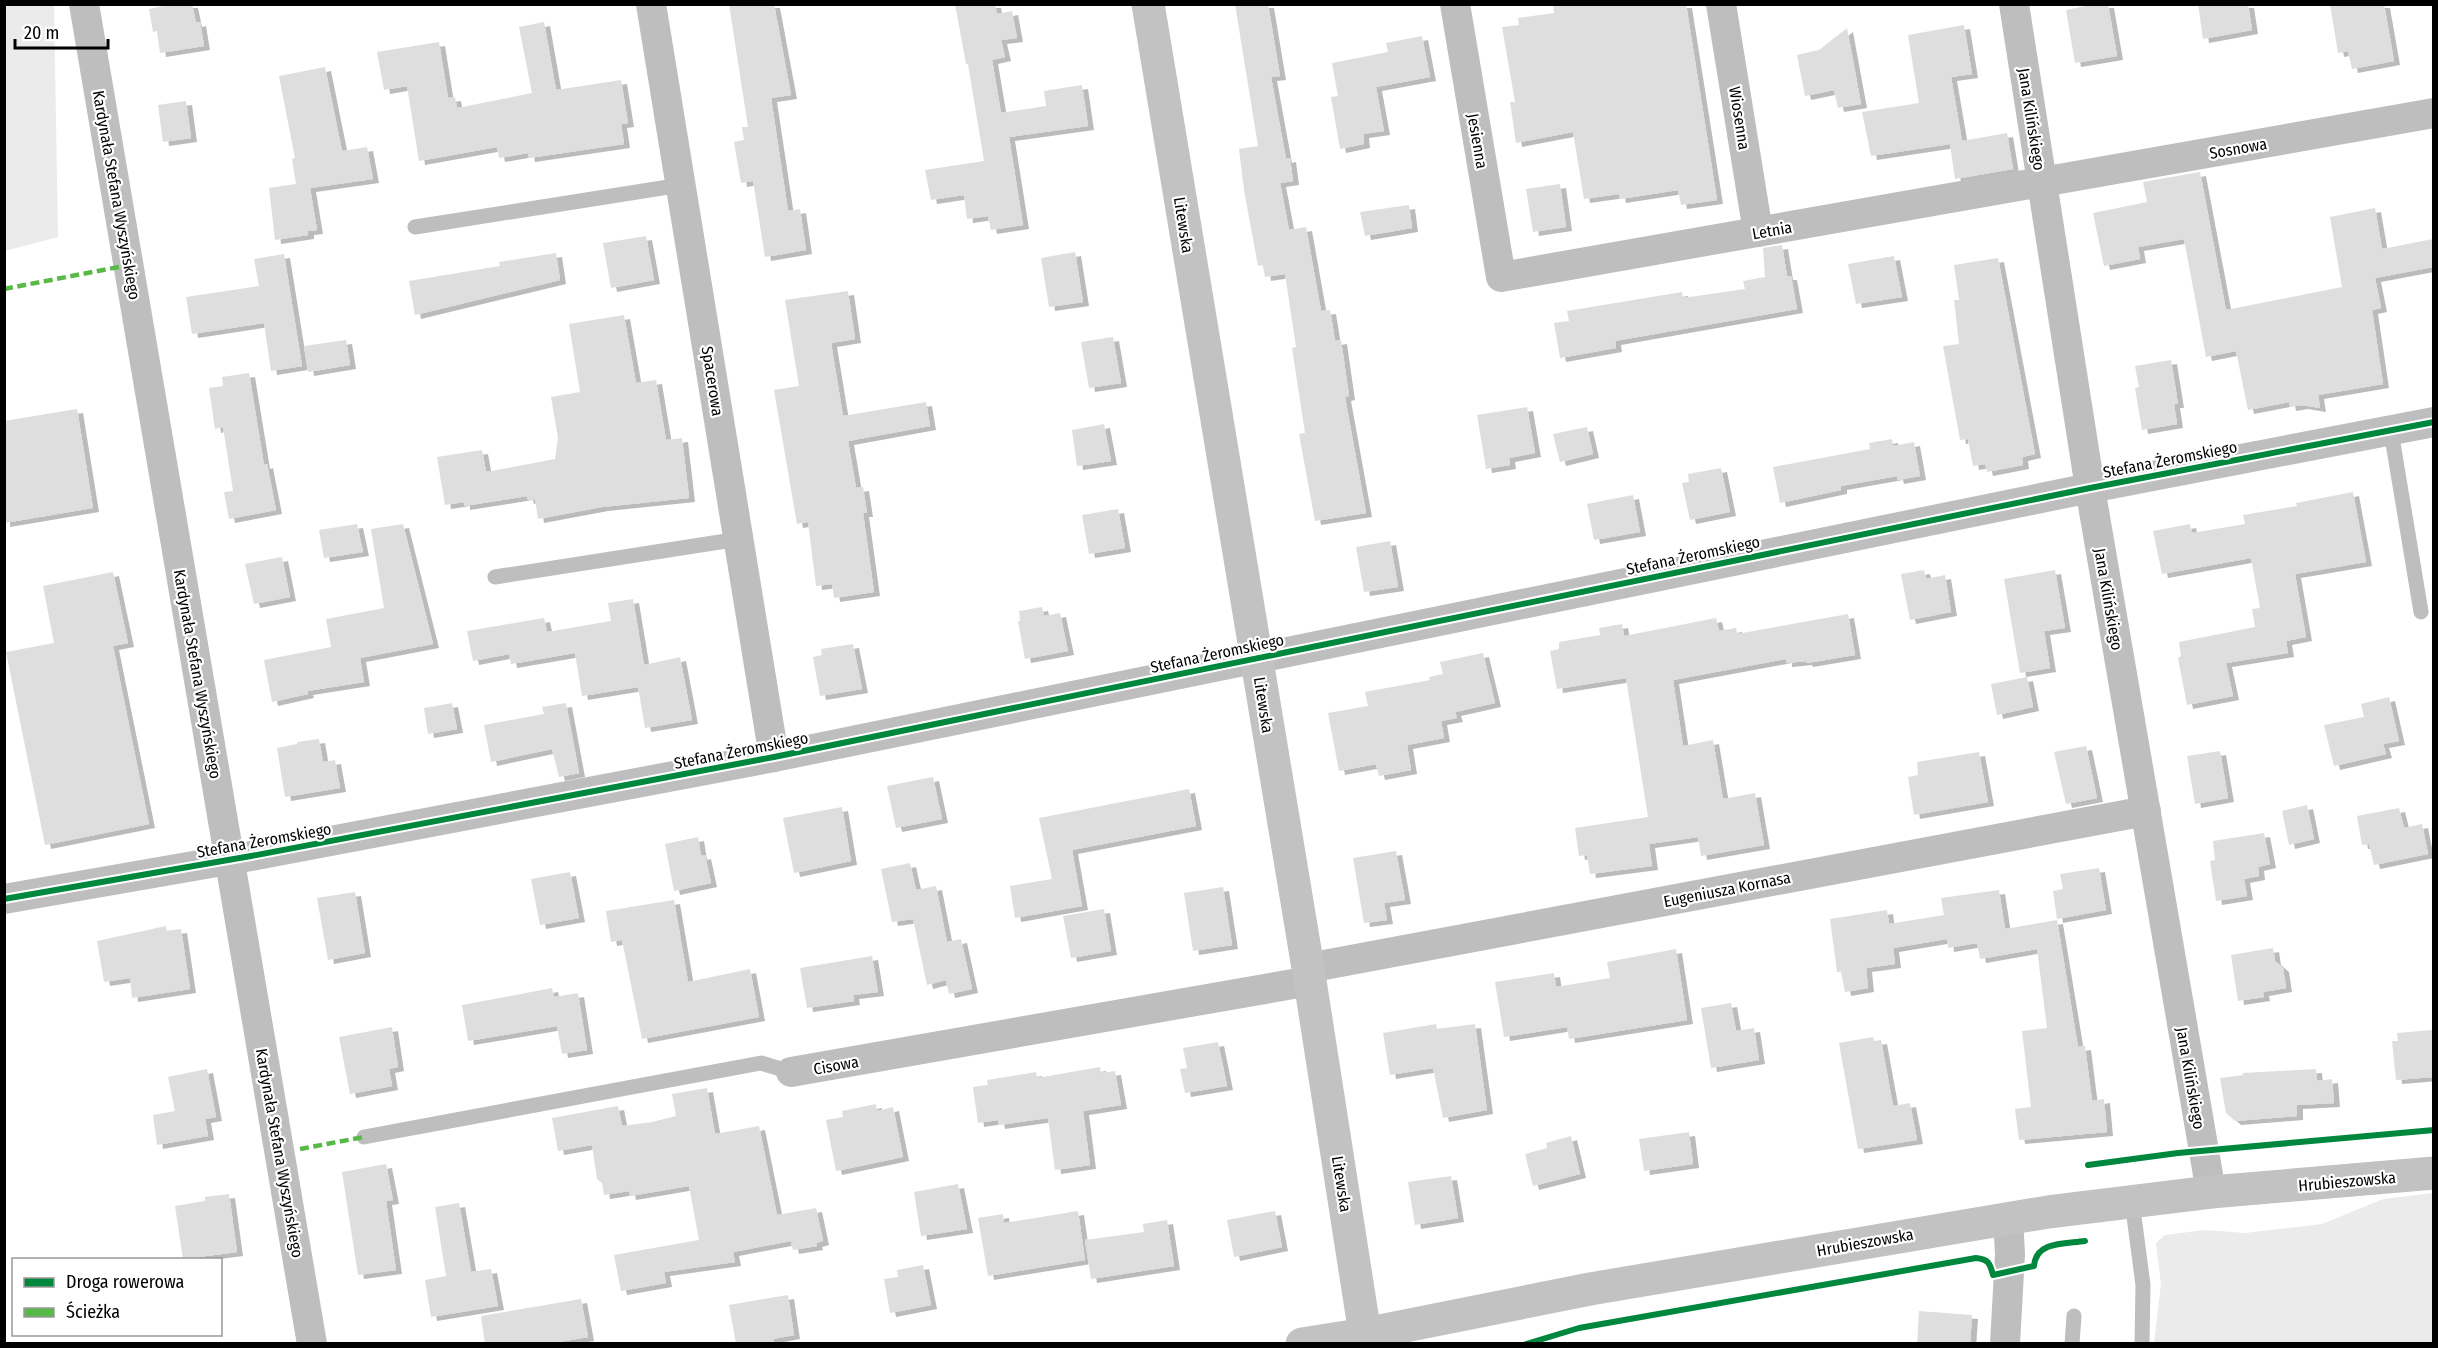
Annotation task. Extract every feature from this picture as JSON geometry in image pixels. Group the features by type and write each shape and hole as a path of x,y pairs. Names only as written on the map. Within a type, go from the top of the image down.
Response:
{"main road":[{"name":"Litewska","path":"1148,4 1309,975 1365,1334"},
{"name":"Hrubieszowska","path":"1302,1344 1365,1334 1590,1289 2008,1218 2211,1192 2433,1173"}],"street":[{"name":"Kardynała Stefana Wyszyńskiego","path":"84,4 312,1344"},
{"name":"Spacerowa","path":"651,4 774,758"},
{"name":"Jesienna","path":"1455,4 1501,277"},
{"name":"Wiosenna","path":"1721,4 1758,232"},
{"name":"Jana Kilińskiego","path":"2014,4 2090,488 2211,1192"},
{"name":"Sosnowa","path":"2042,182 2433,113"},
{"name":"Letnia","path":"1501,277 2042,182"},
{"name":"Stefana Żeromskiego","path":"4,899 230,860 774,758 2090,488 2433,422"},
{"name":"Eugeniusza Kornasa","path":"1309,975 2146,811"},
{"name":"Cisowa","path":"791,1072 1309,975"},
{"path":"2005,1344 2010,1254 2008,1218"}],"lane":[{"path":"415,227 681,185"},
{"path":"2391,431 2421,612"},
{"path":"495,577 739,539"},
{"name":"Cisowa","path":"364,1137 761,1064 791,1072"},
{"path":"2132,1201 2143,1285 2142,1344"},
{"path":"2072,1344 2074,1316"}],"shaded area":[{"path":"4,5 54,5 58,237 5,251"},
{"path":"2433,1193 2433,1343 2154,1343 2161,1284 2156,1243 2165,1235 2205,1230 2245,1233 2322,1224 2383,1199"}],"building":[{"path":"174,4 192,4 196,23 200,22 204,46 160,53 157,31 153,32 149,9"},
{"path":"729,4 774,4 791,95 771,98 788,211 800,209 806,250 765,257 753,181 741,183 734,142 744,140 742,127 748,127"},
{"path":"955,4 995,4 997,14 1012,11 1017,38 1001,40 1005,57 992,60 1001,113 1046,106 1044,91 1082,85 1088,126 1009,137 1023,225 991,230 988,216 967,219 964,195 931,200 925,170 984,161 968,64 966,64"},
{"path":"1235,4 1268,4 1280,76 1271,77 1286,159 1290,158 1293,181 1280,183 1289,230 1306,227 1321,311 1330,310 1335,341 1341,340 1349,396 1345,397 1366,513 1315,521 1299,434 1305,433 1292,348 1296,347 1285,274 1265,277 1263,265 1258,266 1244,190 1239,149 1258,146"},
{"path":"1553,4 1686,4 1717,200 1681,205 1678,190 1620,199 1619,194 1584,199 1573,132 1516,143 1510,102 1515,102 1502,27 1519,25 1518,18 1554,13"},
{"path":"2095,4 2108,4 2117,56 2075,63 2066,10"},
{"path":"2198,4 2248,4 2252,30 2203,39"},
{"path":"2330,4 2384,4 2394,61 2352,69 2348,51 2338,53"},
{"path":"544,22 556,90 621,80 628,123 621,124 624,144 529,158 528,153 499,158 497,147 419,161 407,86 384,90 377,52 439,42 448,98 455,97 457,108 532,93 519,27"},
{"path":"1964,25 1972,74 1951,77 1962,141 2007,133 2013,169 1955,179 1950,144 1871,156 1862,112 1919,103 1908,35"},
{"path":"1847,28 1861,104 1838,108 1834,90 1805,96 1797,55 1819,50"},
{"path":"1422,36 1430,77 1376,87 1384,131 1363,134 1364,144 1340,149 1331,97 1338,96 1332,63 1388,52 1386,43"},
{"path":"325,67 342,151 367,147 373,179 310,188 317,230 308,231 308,235 275,240 269,188 296,184 292,159 295,158 279,76"},
{"path":"186,101 191,138 163,142 158,105"},
{"path":"2200,172 2226,310 2342,287 2330,217 2375,208 2382,249 2433,239 2433,267 2375,278 2381,308 2372,310 2383,384 2318,395 2320,408 2302,405 2290,407 2289,402 2248,410 2236,351 2206,357 2184,239 2138,247 2140,259 2104,266 2093,213 2147,202 2143,182"},
{"path":"1560,184 1566,227 1533,232 1526,189"},
{"path":"1409,205 1412,228 1365,236 1360,212"},
{"path":"646,236 654,280 611,288 603,243"},
{"path":"1782,245 1787,276 1791,276 1797,309 1615,341 1616,348 1560,358 1554,323 1569,321 1567,311 1682,292 1683,298 1745,289 1743,281 1765,277 1763,248"},
{"path":"1075,252 1083,302 1049,307 1041,258"},
{"path":"556,253 560,280 415,315 409,281 500,266 499,262"},
{"path":"284,254 302,366 271,371 264,323 192,334 186,297 259,286 254,259"},
{"path":"1894,256 1902,297 1856,304 1848,264"},
{"path":"1998,258 2035,454 2022,457 2023,465 1987,472 1985,464 1973,466 1968,439 1960,440 1943,346 1959,344 1954,300 1959,300 1954,265"},
{"path":"848,291 855,339 831,343 843,416 926,402 930,426 848,441 856,488 863,487 867,513 863,513 874,592 834,598 832,584 816,586 808,522 797,524 774,390 799,386 785,300"},
{"path":"624,315 636,383 656,380 666,440 682,438 689,498 602,507 538,519 535,499 528,500 527,496 464,506 464,502 445,505 437,457 482,450 486,472 555,459 558,438 551,397 580,392 569,324"},
{"path":"1113,337 1121,383 1089,388 1081,342"},
{"path":"346,340 350,365 308,372 304,346"},
{"path":"2171,360 2178,404 2174,404 2177,424 2142,430 2135,388 2139,387 2135,366"},
{"path":"249,373 264,465 267,464 276,510 229,519 224,492 233,491 223,427 215,429 209,388 223,386 222,377"},
{"path":"1527,407 1535,453 1509,458 1510,465 1486,469 1477,415"},
{"path":"77,409 93,508 4,523 4,421"},
{"path":"1104,424 1111,461 1077,466 1072,430"},
{"path":"1587,427 1593,454 1560,462 1553,434"},
{"path":"1892,439 1893,446 1914,442 1920,476 1898,480 1897,476 1841,486 1841,490 1780,503 1773,467 1870,449 1869,443"},
{"path":"1721,468 1730,512 1690,520 1682,483 1689,482 1688,474"},
{"path":"2353,492 2366,562 2295,574 2306,637 2286,641 2288,653 2226,663 2233,696 2187,705 2178,658 2181,656 2179,642 2255,627 2252,609 2260,608 2251,558 2162,574 2153,531 2190,524 2192,533 2245,524 2243,515 2297,506 2296,503"},
{"path":"1633,495 1640,532 1594,540 1587,504"},
{"path":"1118,509 1125,548 1089,554 1082,515"},
{"path":"357,524 363,552 324,558 319,530"},
{"path":"403,524 433,644 360,658 364,682 307,691 308,694 272,702 264,660 331,647 326,619 384,608 371,529"},
{"path":"1390,541 1398,587 1364,592 1356,547"},
{"path":"282,557 290,597 254,604 245,564"},
{"path":"1924,570 1926,579 1945,575 1951,612 1910,620 1901,574"},
{"path":"2055,570 2065,628 2044,631 2050,668 2020,673 2004,579"},
{"path":"113,572 128,643 113,646 149,824 45,845 6,652 54,643 43,586"},
{"path":"633,599 644,665 680,657 692,720 645,728 638,687 582,696 575,653 511,664 509,654 473,661 467,631 544,618 547,632 611,621 608,603"},
{"path":"1042,607 1044,616 1060,613 1068,651 1025,659 1018,621 1020,621 1019,611"},
{"path":"1848,614 1855,655 1807,663 1806,661 1786,663 1786,659 1673,680 1683,746 1713,740 1723,799 1755,793 1764,845 1701,856 1698,837 1649,844 1652,866 1590,874 1587,855 1579,856 1575,828 1648,817 1626,678 1557,689 1550,651 1559,649 1559,642 1600,635 1599,628 1622,624 1624,636 1716,618 1719,631 1736,628 1737,634"},
{"path":"853,644 862,689 820,696 813,657 822,655 821,649"},
{"path":"1483,653 1495,703 1455,712 1457,718 1441,721 1444,738 1407,745 1411,770 1379,776 1376,764 1339,771 1328,713 1368,706 1365,692 1430,680 1429,677 1443,674 1440,662"},
{"path":"2027,677 2033,707 1997,715 1991,684"},
{"path":"2389,697 2399,741 2383,744 2386,754 2334,766 2324,725 2364,717 2361,704"},
{"path":"452,703 457,729 428,734 424,708"},
{"path":"566,703 579,773 559,777 552,749 491,762 484,725 544,714 542,707"},
{"path":"319,739 323,762 335,760 340,788 285,797 277,748"},
{"path":"2086,746 2097,798 2066,804 2054,752"},
{"path":"2220,751 2228,798 2195,804 2187,756"},
{"path":"1979,752 1988,802 1914,815 1908,777 1918,775 1917,762"},
{"path":"933,777 942,819 896,828 887,786"},
{"path":"1189,789 1196,826 1072,850 1082,906 1015,918 1010,886 1052,879 1039,818"},
{"path":"2307,805 2314,839 2289,845 2282,811"},
{"path":"842,807 851,861 794,873 783,818"},
{"path":"2399,808 2404,828 2422,824 2428,854 2374,865 2369,844 2362,845 2357,816"},
{"path":"2264,833 2270,864 2258,867 2259,876 2244,879 2247,896 2216,901 2210,861 2215,860 2213,841"},
{"path":"698,837 701,856 705,855 711,883 674,891 665,844"},
{"path":"1396,851 1405,900 1384,903 1387,920 1364,923 1353,858"},
{"path":"910,863 916,890 936,886 947,942 961,939 972,989 949,994 946,980 927,985 913,919 892,922 881,869"},
{"path":"2099,868 2106,910 2057,919 2053,891 2063,889 2060,874"},
{"path":"570,872 579,918 540,925 531,879"},
{"path":"1223,887 1232,945 1193,951 1184,893"},
{"path":"1999,890 2005,929 2057,920 2078,1047 2085,1046 2092,1101 2104,1099 2107,1132 2019,1140 2015,1109 2031,1107 2022,1031 2047,1028 2037,949 1980,959 1977,943 1948,948 1947,939 1893,948 1895,964 1866,968 1868,988 1845,992 1841,972 1837,972 1830,919 1887,910 1889,924 1944,915 1941,898"},
{"path":"355,892 365,953 328,960 317,898"},
{"path":"674,900 688,982 750,969 759,1017 642,1039 622,940 611,942 606,911"},
{"path":"1104,909 1111,951 1071,958 1063,916"},
{"path":"166,926 167,931 181,929 190,989 132,998 130,978 104,982 97,941"},
{"path":"2273,948 2275,961 2283,968 2286,988 2263,992 2264,997 2238,1001 2231,955"},
{"path":"1676,949 1687,1020 1569,1039 1567,1027 1504,1037 1495,982 1554,973 1556,987 1610,978 1607,962"},
{"path":"872,956 878,992 853,995 854,1001 807,1008 800,968"},
{"path":"552,988 554,997 578,993 587,1050 562,1054 557,1026 468,1041 462,1005"},
{"path":"1731,1003 1736,1031 1754,1028 1759,1060 1711,1068 1701,1008"},
{"path":"1436,1024 1437,1029 1475,1024 1487,1110 1443,1118 1433,1068 1390,1075 1383,1033"},
{"path":"392,1027 398,1067 389,1069 392,1086 350,1094 339,1037"},
{"path":"2433,1030 2433,1077 2396,1080 2392,1041 2398,1041 2397,1033"},
{"path":"1873,1037 1874,1041 1881,1040 1893,1106 1910,1103 1917,1140 1858,1149 1839,1043"},
{"path":"1218,1042 1227,1086 1185,1093 1180,1069 1187,1068 1183,1048"},
{"path":"1100,1067 1101,1073 1115,1071 1121,1105 1083,1111 1090,1165 1055,1170 1048,1118 999,1125 998,1120 978,1123 973,1087 988,1085 987,1080 1036,1072 1037,1078"},
{"path":"207,1069 216,1117 205,1119 208,1136 157,1145 153,1115 175,1111 168,1077"},
{"path":"2316,1069 2317,1081 2332,1079 2334,1103 2297,1105 2297,1116 2235,1121 2226,1113 2220,1078 2243,1075 2243,1073"},
{"path":"707,1088 715,1134 759,1126 777,1215 816,1208 823,1241 816,1243 817,1246 793,1250 791,1241 733,1252 735,1262 664,1272 666,1283 621,1291 614,1255 699,1240 689,1186 630,1196 629,1191 604,1195 602,1183 597,1179 592,1145 558,1151 552,1118 618,1106 622,1126 652,1122 676,1116 672,1094"},
{"path":"876,1104 877,1111 893,1107 903,1157 836,1171 826,1120 843,1117 842,1111"},
{"path":"1689,1132 1693,1164 1644,1171 1639,1139"},
{"path":"1571,1136 1580,1174 1533,1186 1525,1154 1547,1148 1546,1143"},
{"path":"386,1164 393,1200 386,1201 396,1270 358,1275 342,1172"},
{"path":"1451,1176 1458,1218 1415,1225 1408,1182"},
{"path":"958,1184 967,1229 921,1236 914,1192"},
{"path":"229,1194 237,1252 183,1258 175,1206 205,1201 205,1197"},
{"path":"459,1203 471,1272 491,1269 498,1306 431,1317 425,1280 446,1276 435,1207"},
{"path":"1078,1211 1085,1260 988,1276 978,1218 1003,1214 1004,1223"},
{"path":"1275,1211 1282,1247 1234,1257 1227,1220"},
{"path":"1167,1220 1174,1266 1091,1279 1085,1240 1144,1232 1143,1224"},
{"path":"923,1265 931,1305 890,1313 884,1279 898,1277 897,1270"},
{"path":"788,1295 794,1335 773,1339 774,1344 736,1344 729,1305"},
{"path":"581,1299 588,1337 547,1344 485,1344 481,1316"},
{"path":"1919,1311 1972,1315 1970,1344 1917,1344"}],"marked path":[{"path":"4,289 129,265"},
{"path":"300,1149 364,1137"}],"cycle path":[{"path":"4,899 251,856 774,757 2090,488 2434,422"},
{"path":"2088,1165 2178,1153 2434,1130"},
{"path":"1526,1344 1579,1328 1976,1258 1988,1262 1993,1275 2034,1266 2040,1252 2053,1245 2085,1241"}]}
